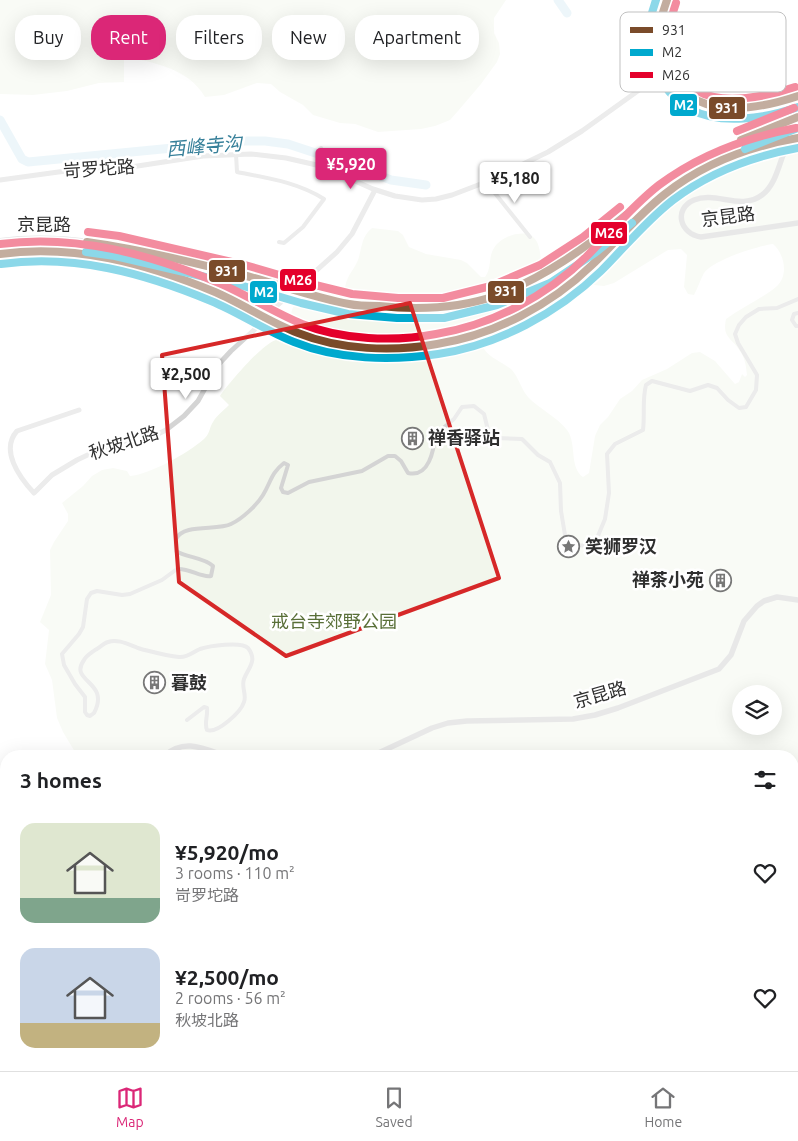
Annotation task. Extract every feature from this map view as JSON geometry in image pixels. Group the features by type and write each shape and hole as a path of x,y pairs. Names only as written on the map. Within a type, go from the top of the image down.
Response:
{"highway":[{"path":"692,167 700,159 721,148 798,117"},
{"path":"444,308 494,296 558,266 589,245 666,183 692,167 722,152 750,142 798,130"},
{"name":"京昆路","path":"415,348 464,339 511,321 546,302 596,262 637,218 674,186 724,159 757,147 798,136"},
{"name":"京昆路","path":"0,241 14,239 73,239 118,246 243,275 350,304"},
{"name":"京昆路","path":"0,254 14,252 73,252 117,260 174,276 218,294 258,315 301,334"}],"main road":[{"path":"667,12 672,0"},
{"path":"683,92 697,102 714,107 763,105 784,102 798,96"},
{"name":"京昆路","path":"798,136 790,143 772,183 761,196 744,202 696,199 689,202 681,216 686,231 692,236 701,237 798,223"},
{"name":"京昆路","path":"385,750 448,723 573,719 595,715 627,704 719,668 731,655 744,621 757,606 764,601 777,597 798,600"},
{"path":"172,750 191,745 206,750"}],"street":[{"name":"岢罗坨路","path":"0,180 73,170 138,166 203,156 267,155 317,165 375,190 395,196 422,200 452,195 486,182 565,142 636,92"},
{"path":"317,165 320,149"},
{"path":"236,154 237,172 284,182 310,190 324,199 303,227 284,242 279,242"},
{"path":"486,182 530,237"},
{"name":"秋坡北路","path":"79,410 10,435 6,444 9,465 34,493 58,471 82,457 96,451 148,439 166,430 184,416 198,401 218,365 231,350 337,252 352,234 375,190"},
{"path":"187,720 204,707 207,708 208,715 205,727 210,731 221,727 242,706 245,696 244,679 253,660 247,647 239,644 202,648 186,656 179,657 142,649 122,642 108,642 88,655 81,665 83,677 96,688 99,698 94,713 90,716 87,715 85,712 85,697 64,665 62,654 80,634 83,627 87,599 91,594 96,591 122,595 130,594 162,580 177,569 191,570 205,577 210,576 213,566 209,562 184,556 176,551 176,539 181,532 231,524 256,505 264,494 275,470 284,463 288,465 281,488 283,492 288,493 309,482 362,471 388,456 395,456 401,461 408,473 414,474 422,471 433,453 435,435 454,419 462,407 474,406 484,414 488,430 496,438 522,439 538,455 550,462 560,483 561,511 566,541 576,546 587,546 595,543 605,519 609,493 607,454 615,444 643,430 645,414 643,396 646,385 652,381 690,391 708,385 718,388 728,400 739,408 746,407 756,390 757,375 738,343 736,334 739,325 746,317 759,309 777,308 798,299"},
{"path":"798,313 794,314 792,320 798,326"}],"highlighted area":[{"path":"410,303 499,578 286,656 179,582 162,355"}],"green space":[{"path":"0,0 506,0 494,18 494,33 499,43 500,54 497,62 450,120 421,129 378,132 355,124 340,123 313,115 303,105 280,92 271,84 257,83 224,95 205,97 198,87 180,73 158,64 141,60 166,60 166,15 91,15 91,60 124,60 124,82 99,83 67,91 33,95 0,94"},
{"name":"戒台寺郊野公园","path":"798,145 798,750 74,750 57,718 52,680 45,664 49,630 40,622 51,595 50,550 68,521 68,514 62,503 92,476 102,470 113,468 127,471 130,476 139,474 169,462 204,439 218,415 229,405 220,396 255,356 276,340 299,343 306,331 293,320 291,313 295,304 353,311 355,295 345,293 345,288 349,275 358,260 368,231 372,228 398,231 403,235 409,247 426,254 461,260 467,263 481,277 485,277 489,270 492,251 498,243 517,234 527,234 534,237 540,252 539,288 568,271 570,278 552,294 521,313 494,323 486,336 484,349 512,370 528,397 566,428 571,439 576,468 583,477 589,473 595,436 600,425 620,399 632,391 642,380 667,369 692,353 700,352 715,361 735,384 739,382 742,374 745,377 747,375 742,354 726,334 726,319 765,295 781,281 784,264 780,253 773,244 747,251 716,263 704,273 694,295 688,294 684,287 687,255 681,249 668,250 614,283 604,286 584,284 587,278 640,223 663,204 691,184 749,155"}],"waterway":[{"name":"西峰寺沟","path":"558,0 567,13"},
{"name":"西峰寺沟","path":"0,120 22,159 28,162 245,141 265,141 288,144 391,180 426,185"}],"tunnel":[{"path":"350,304 398,308 444,308"},
{"path":"301,334 353,346 415,347"}],"transit line":[{"name":"M2","path":"652,12 656,0"},
{"name":"931","path":"663,12 667,0"},
{"name":"M26","path":"673,12 676,3"},
{"name":"M26","path":"786,90 795,87"},
{"name":"M2","path":"670,92 690,109 702,114 729,119 758,117 798,107"},
{"name":"931","path":"684,92 698,101 730,108 765,105 798,96"},
{"name":"M26","path":"700,92 708,96 733,99 779,92"},
{"name":"M26","path":"737,131 794,108"},
{"name":"931","path":"741,140 798,117"},
{"name":"M26","path":"0,244 56,242 112,249 166,263 219,283 291,319 318,329 368,338 420,337 478,324 518,307 554,284 571,270 640,202 674,174 707,156 742,142 796,128"},
{"name":"M2","path":"745,149 798,128"},
{"name":"931","path":"0,254 55,252 109,258 162,272 215,292 287,329 314,339 367,348 420,347 458,340 500,326 540,305 576,280 646,211 680,183 711,165 745,151 798,138"},
{"name":"M2","path":"1,264 56,262 109,268 135,274 211,301 294,342 347,356 402,358 438,354 460,350 505,335 526,325 566,300 601,271 663,208 687,190 732,167 781,151 798,148"},
{"name":"M26","path":"88,232 119,236 245,265 352,294 398,298 443,298 491,286 540,265 583,237 620,207"},
{"name":"931","path":"87,242 126,248 185,261 352,305 408,308 437,307 466,304 513,289 564,261 626,215"},
{"name":"M2","path":"86,252 115,256 240,285 301,303 348,314 397,318 444,318 497,305 550,283 595,253 632,223"}],"place":[{"name":"禅香驿站","path":"412,438"},
{"name":"笑狮罗汉","path":"569,547"},
{"name":"禅茶小苑","path":"720,580"},
{"name":"暮鼓","path":"155,683"}]}
